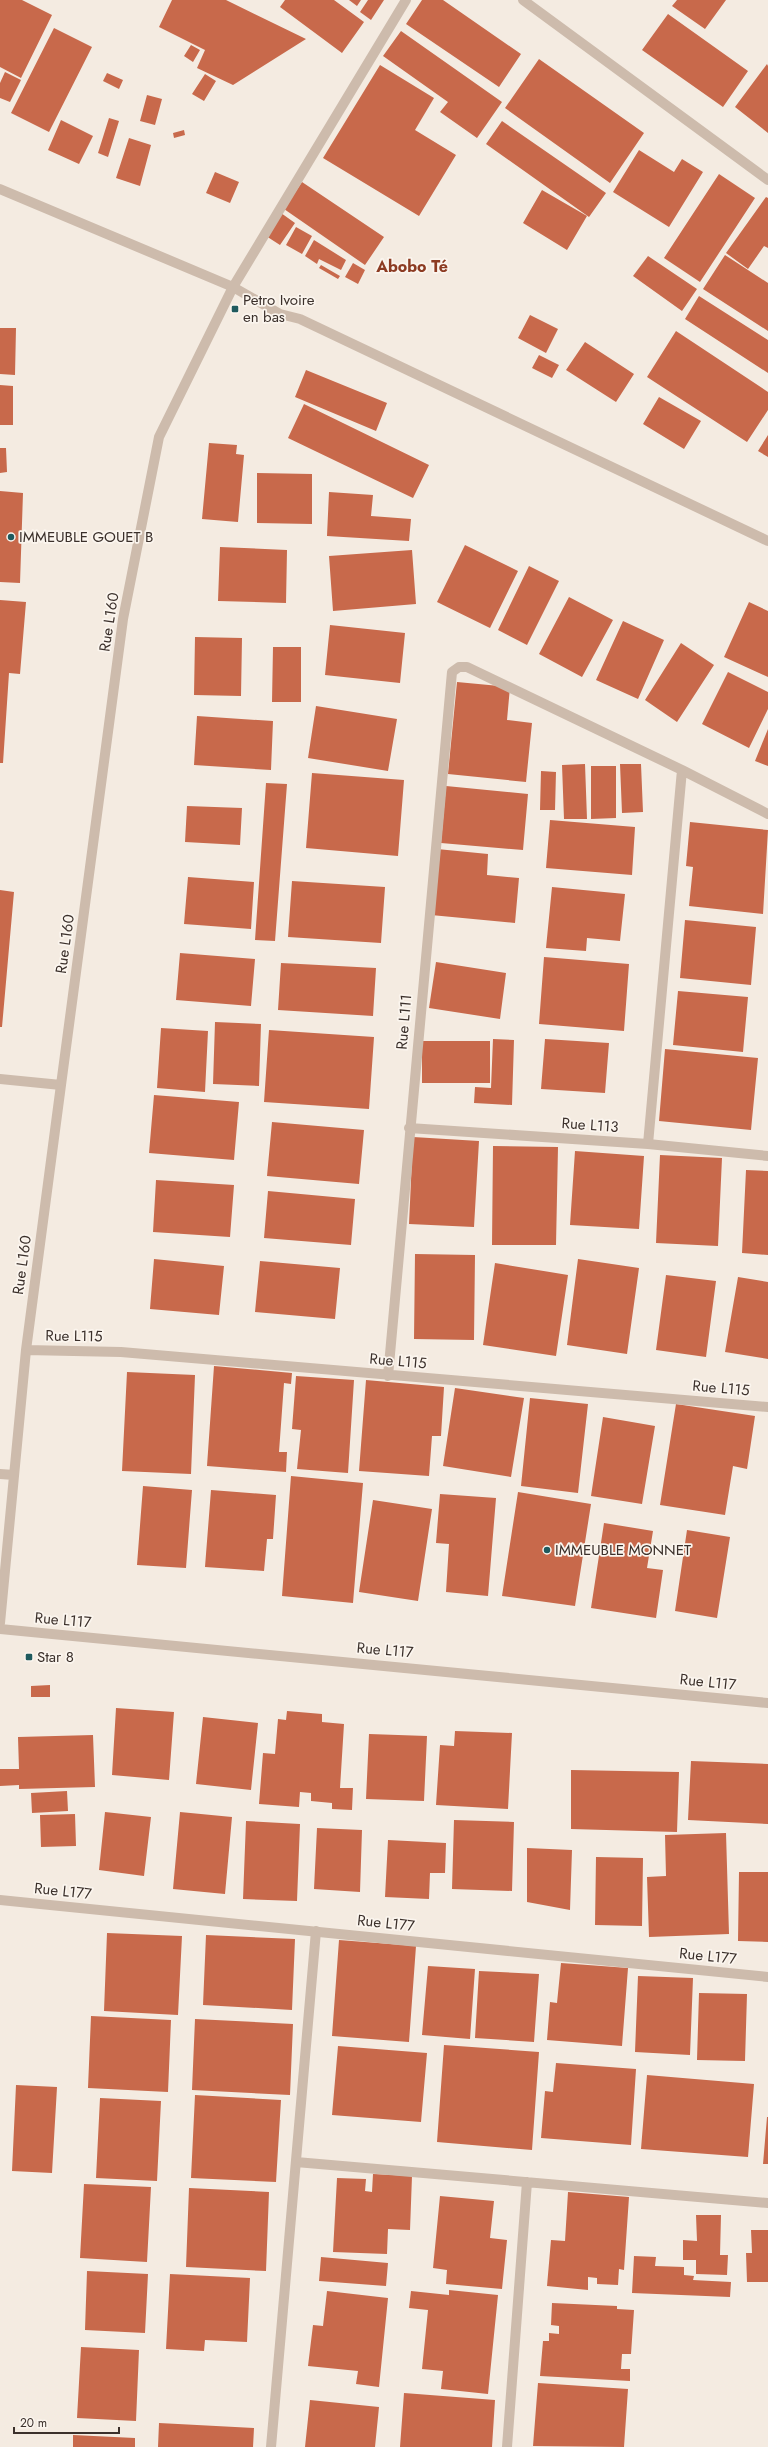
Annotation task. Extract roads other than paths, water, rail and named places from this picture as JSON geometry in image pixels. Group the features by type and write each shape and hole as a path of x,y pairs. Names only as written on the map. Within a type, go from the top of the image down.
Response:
{"street":[{"name":"Rue L160","path":"0,1623 26,1350 123,619 159,437 233,287 406,0"},
{"path":"523,0 768,180"},
{"path":"0,189 233,287 280,314 300,319 768,540"},
{"name":"Rue L111","path":"388,1376 409,1128 452,672 459,667 467,667 682,770"},
{"path":"648,1144 682,770 768,814"},
{"path":"0,1079 61,1084"},
{"name":"Rue L113","path":"409,1128 648,1144 768,1156"},
{"name":"Rue L115","path":"26,1350 121,1352 388,1376 768,1407"},
{"path":"0,1474 14,1475"},
{"name":"Rue L117","path":"0,1629 768,1703"},
{"name":"Rue L177","path":"0,1900 768,1978"},
{"path":"271,2447 316,1931"},
{"path":"296,2162 768,2203"},
{"path":"507,2447 527,2182"}],"place":[{"name":"Petro Ivoire en bas","path":"235,309"},
{"name":"IMMEUBLE GOUET B","path":"11,537"},
{"name":"IMMEUBLE MONNET","path":"547,1550"},
{"name":"Star 8","path":"29,1657"}],"district":[{"name":"Abobo Té","path":"412,266"}]}
